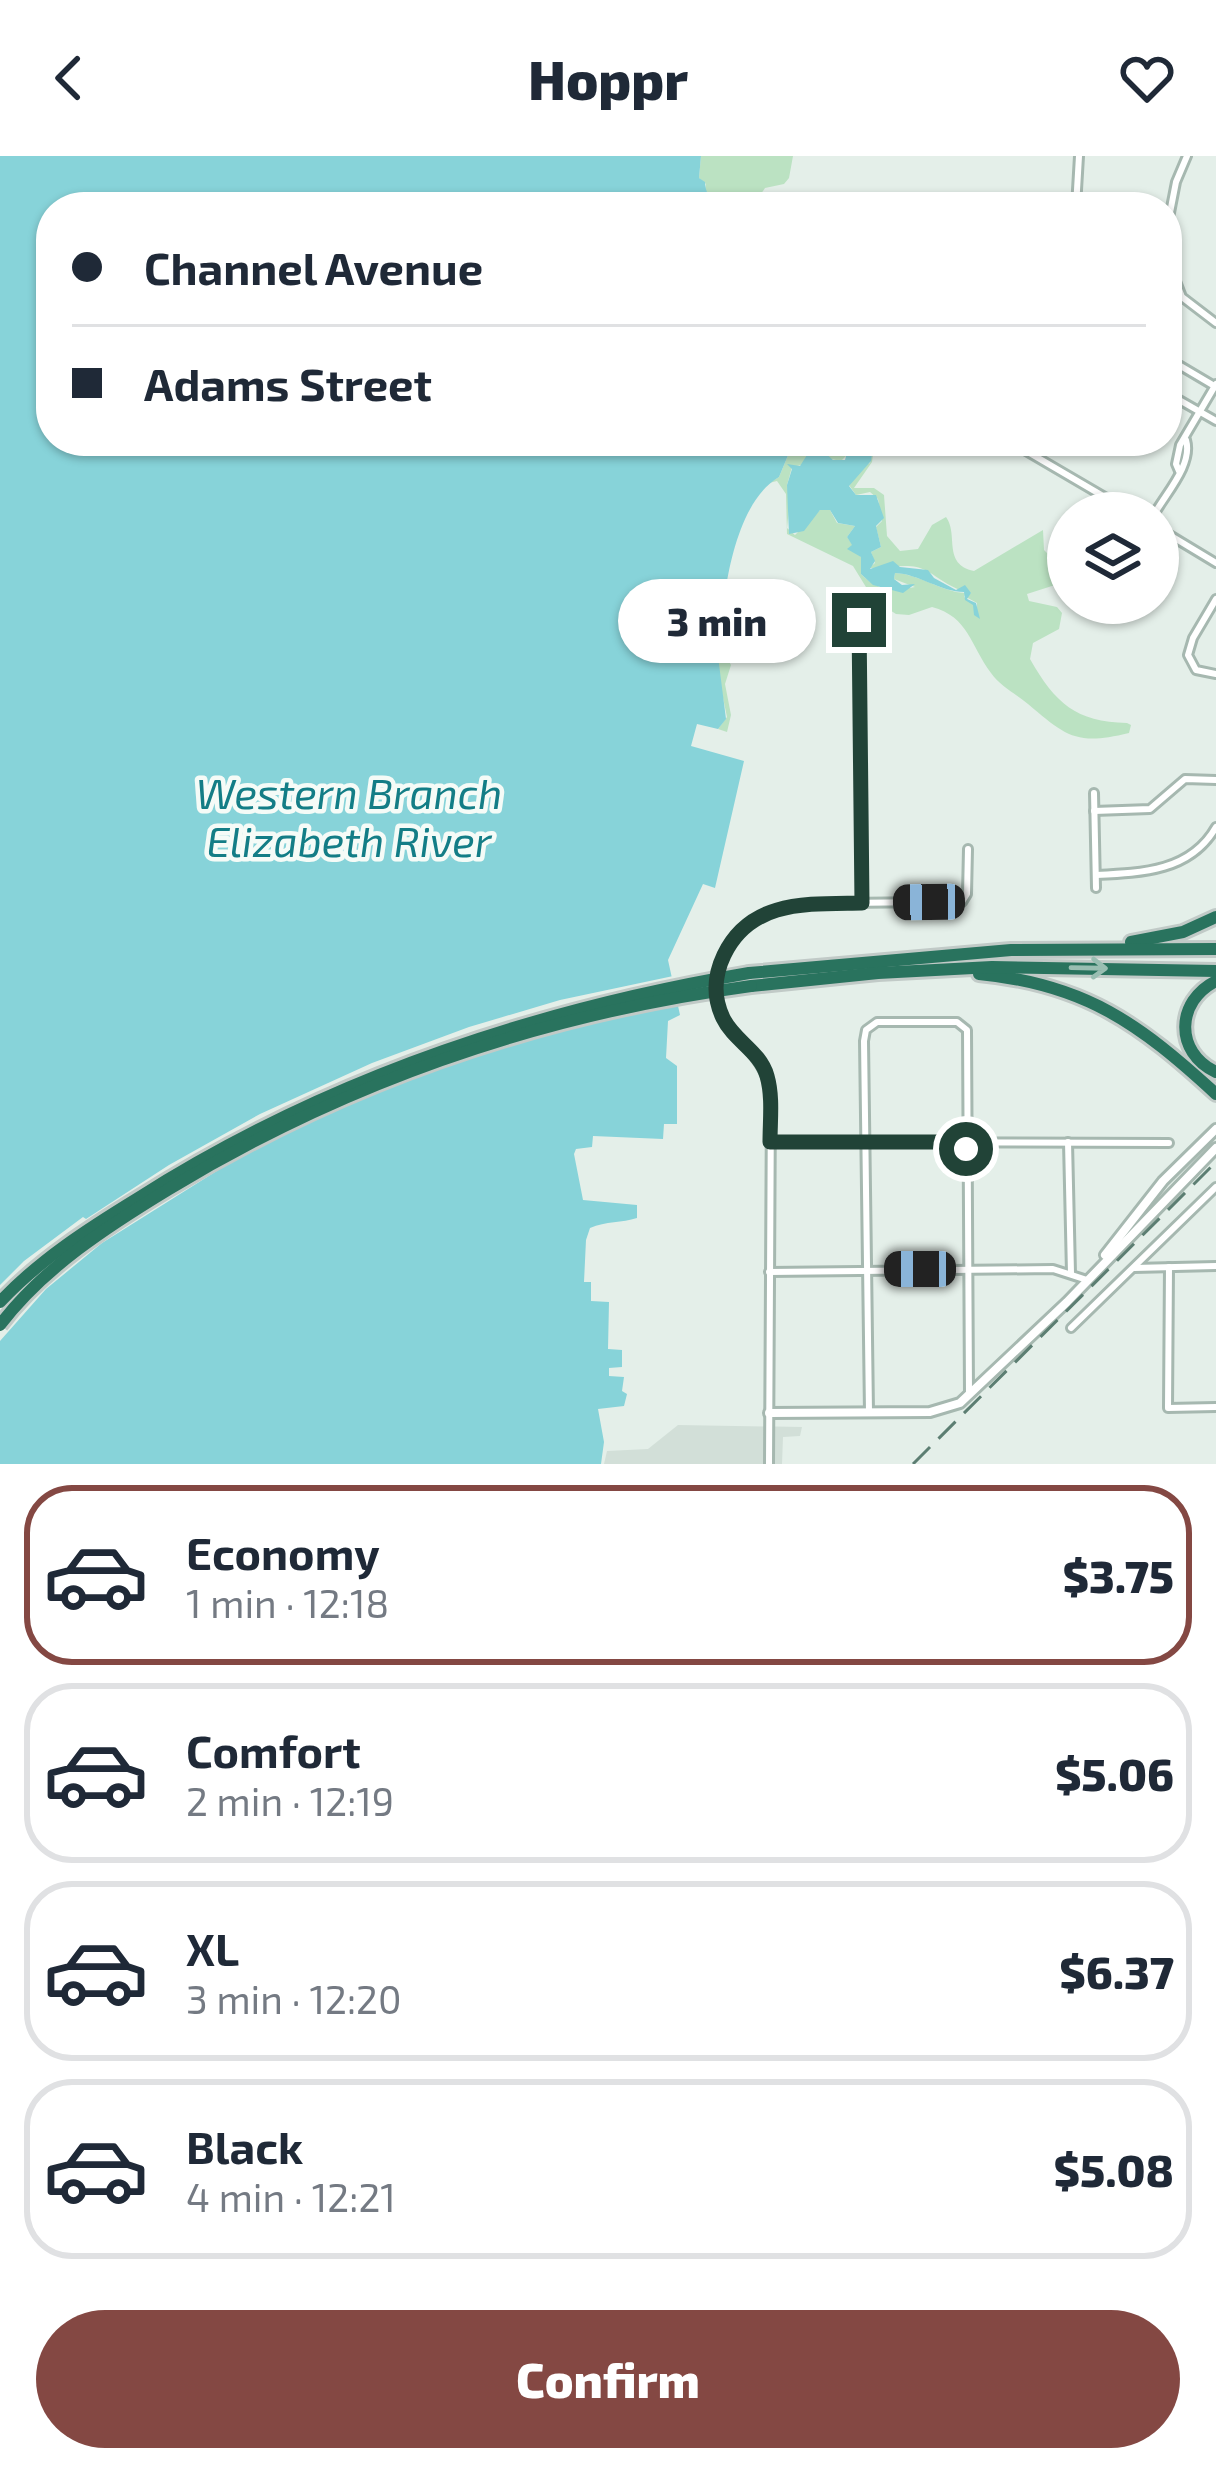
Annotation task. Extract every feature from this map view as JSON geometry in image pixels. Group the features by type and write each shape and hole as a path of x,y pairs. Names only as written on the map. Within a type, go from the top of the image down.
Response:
{"highway":[{"path":"1101,947 1183,932 1216,917"},
{"path":"0,1302 50,1257 239,1138 353,1084 525,1022 594,1003 1011,950 1216,950"},
{"path":"0,1325 61,1263 200,1170 310,1112 427,1064 550,1024 750,980 992,967 1216,970"},
{"path":"930,970 1037,982 1095,1004 1149,1034 1216,1094"},
{"path":"1213,1072 1190,1048 1185,1016 1196,994 1216,981"}],"street":[{"path":"1077,192 1079,156"},
{"path":"1174,192 1187,156"},
{"path":"1182,297 1216,323"},
{"path":"1182,367 1216,386 1182,444"},
{"path":"1182,402 1216,421"},
{"path":"1035,456 1096,492"},
{"path":"1167,492 1179,471 1178,456"},
{"path":"1179,541 1216,563"},
{"path":"1216,599 1188,655 1196,670 1216,674"},
{"path":"859,620 862,903"},
{"path":"1094,811 1150,809 1185,779 1216,780"},
{"path":"1094,793 1096,888"},
{"path":"1096,875 1186,861 1203,848 1216,827"},
{"path":"769,1464 767,1075 759,1058 723,1018 716,998 720,965 736,935 772,910 800,904 964,900 968,849"},
{"path":"869,1412 864,1035 872,1023 950,1022 967,1030 969,1396"},
{"path":"1089,1278 1139,1209 1216,1130"},
{"path":"770,1142 1169,1143"},
{"path":"1068,1142 1071,1273"},
{"path":"769,1413 942,1410 969,1396 1216,1148"},
{"path":"1072,1328 1216,1187"},
{"path":"1131,1268 1216,1266"},
{"path":"1169,1267 1168,1408 1216,1407"},
{"path":"769,1271 1053,1269 1089,1278"}],"shaded area":[{"path":"678,1425 802,1427 800,1436 783,1437 782,1464 604,1464 607,1451 648,1449"}],"green space":[{"path":"701,156 793,156 784,184 762,192 707,192 699,178"},
{"path":"788,456 846,456 841,461 792,467 787,528 795,535 820,510 830,510 837,523 855,526 847,537 861,557 861,574 867,580 892,589 915,587 894,579 895,573 913,576 965,593 964,597 974,604 977,615 977,603 966,597 971,593 921,568 869,568 875,563 871,552 881,547 876,527 882,521 878,499 870,492 856,495 849,485 862,467 873,456 872,462 854,488 874,488 884,495 887,536 900,551 918,549 932,525 946,517 958,562 974,571 1043,530 1047,588 1027,594 1029,601 1047,605 1047,624 1060,624 1033,643 1030,659 1069,707 1094,719 1127,723 1129,733 1084,738 1063,731 995,678 954,618 932,607 896,614 874,600 853,566 787,534 786,494 777,481 769,483 779,477"},
{"path":"715,612 721,620 719,644 731,665 725,684 731,715 727,732 718,729 727,717 718,674"}],"water":[{"name":"Western Branch Elizabeth River","path":"0,156 701,156 699,178 708,192 36,192 36,456 788,456 779,477 748,513 725,594 721,593 713,617 726,719 718,729 697,724 691,746 744,761 715,888 703,884 668,960 680,1015 668,1021 666,1058 677,1066 677,1124 664,1124 663,1139 593,1136 592,1147 576,1149 574,1154 583,1200 637,1205 637,1218 590,1228 586,1240 584,1282 591,1282 591,1301 609,1302 608,1349 622,1350 622,1367 609,1368 609,1376 624,1377 622,1391 627,1394 624,1406 598,1409 604,1442 601,1464 0,1464"},
{"path":"806,456 845,460 846,456 872,456 849,486 856,495 876,495 884,518 876,526 881,547 871,552 875,561 870,569 893,561 900,567 928,570 956,590 965,585 971,593 967,599 976,603 980,619 965,600 964,592 947,589 913,576 895,573 894,579 902,585 915,584 903,593 873,585 861,574 861,557 847,549 852,545 847,537 855,526 838,523 830,510 820,510 804,531 789,534 787,485 792,469 787,464 800,466"}],"pier":[{"path":"678,975 685,1003 572,1027 435,1069 316,1118 231,1162 102,1243 46,1289 0,1341 0,1285 24,1261 83,1217 260,1114 372,1063 469,1027 560,1000"}],"railway":[{"path":"913,1464 1216,1162"}],"route":[{"path":"859,620 862,903 788,905 753,920 728,946 716,998 729,1028 759,1058 767,1075 770,1142 968,1142 966,1149"}]}
